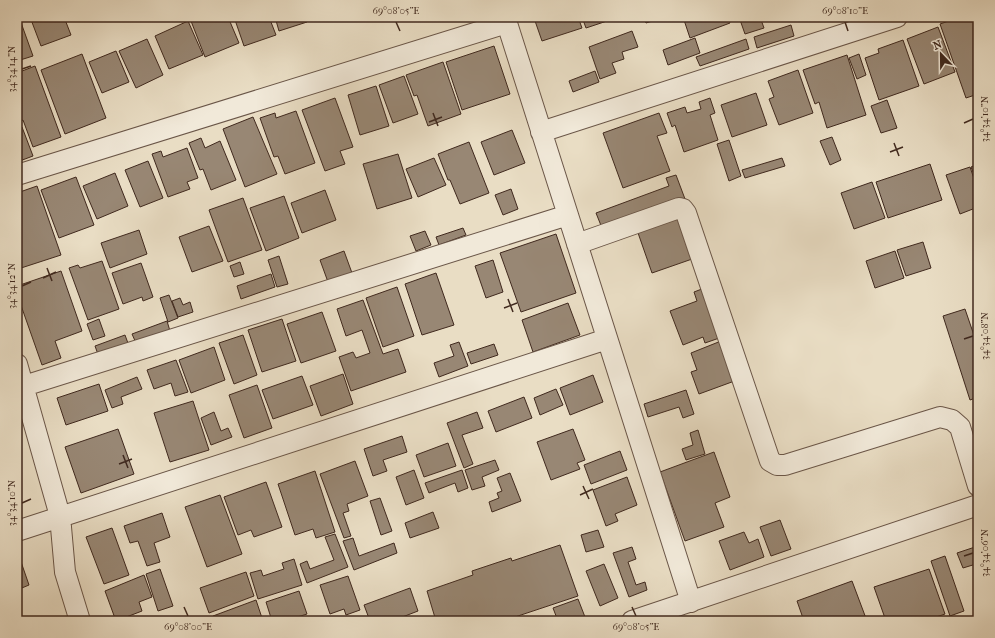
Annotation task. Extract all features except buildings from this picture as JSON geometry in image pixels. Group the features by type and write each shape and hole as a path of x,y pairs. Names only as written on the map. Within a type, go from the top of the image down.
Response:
{"street":[{"path":"541,132 897,17"},
{"path":"17,176 506,20 691,602"},
{"path":"577,244 679,208 683,209 689,221 770,461 777,465 785,465 940,417 952,420 960,427 978,486"},
{"path":"24,386 568,215"},
{"path":"17,531 607,339"},
{"path":"17,364 60,516 65,572 80,621"},
{"path":"632,621 978,505"}]}
